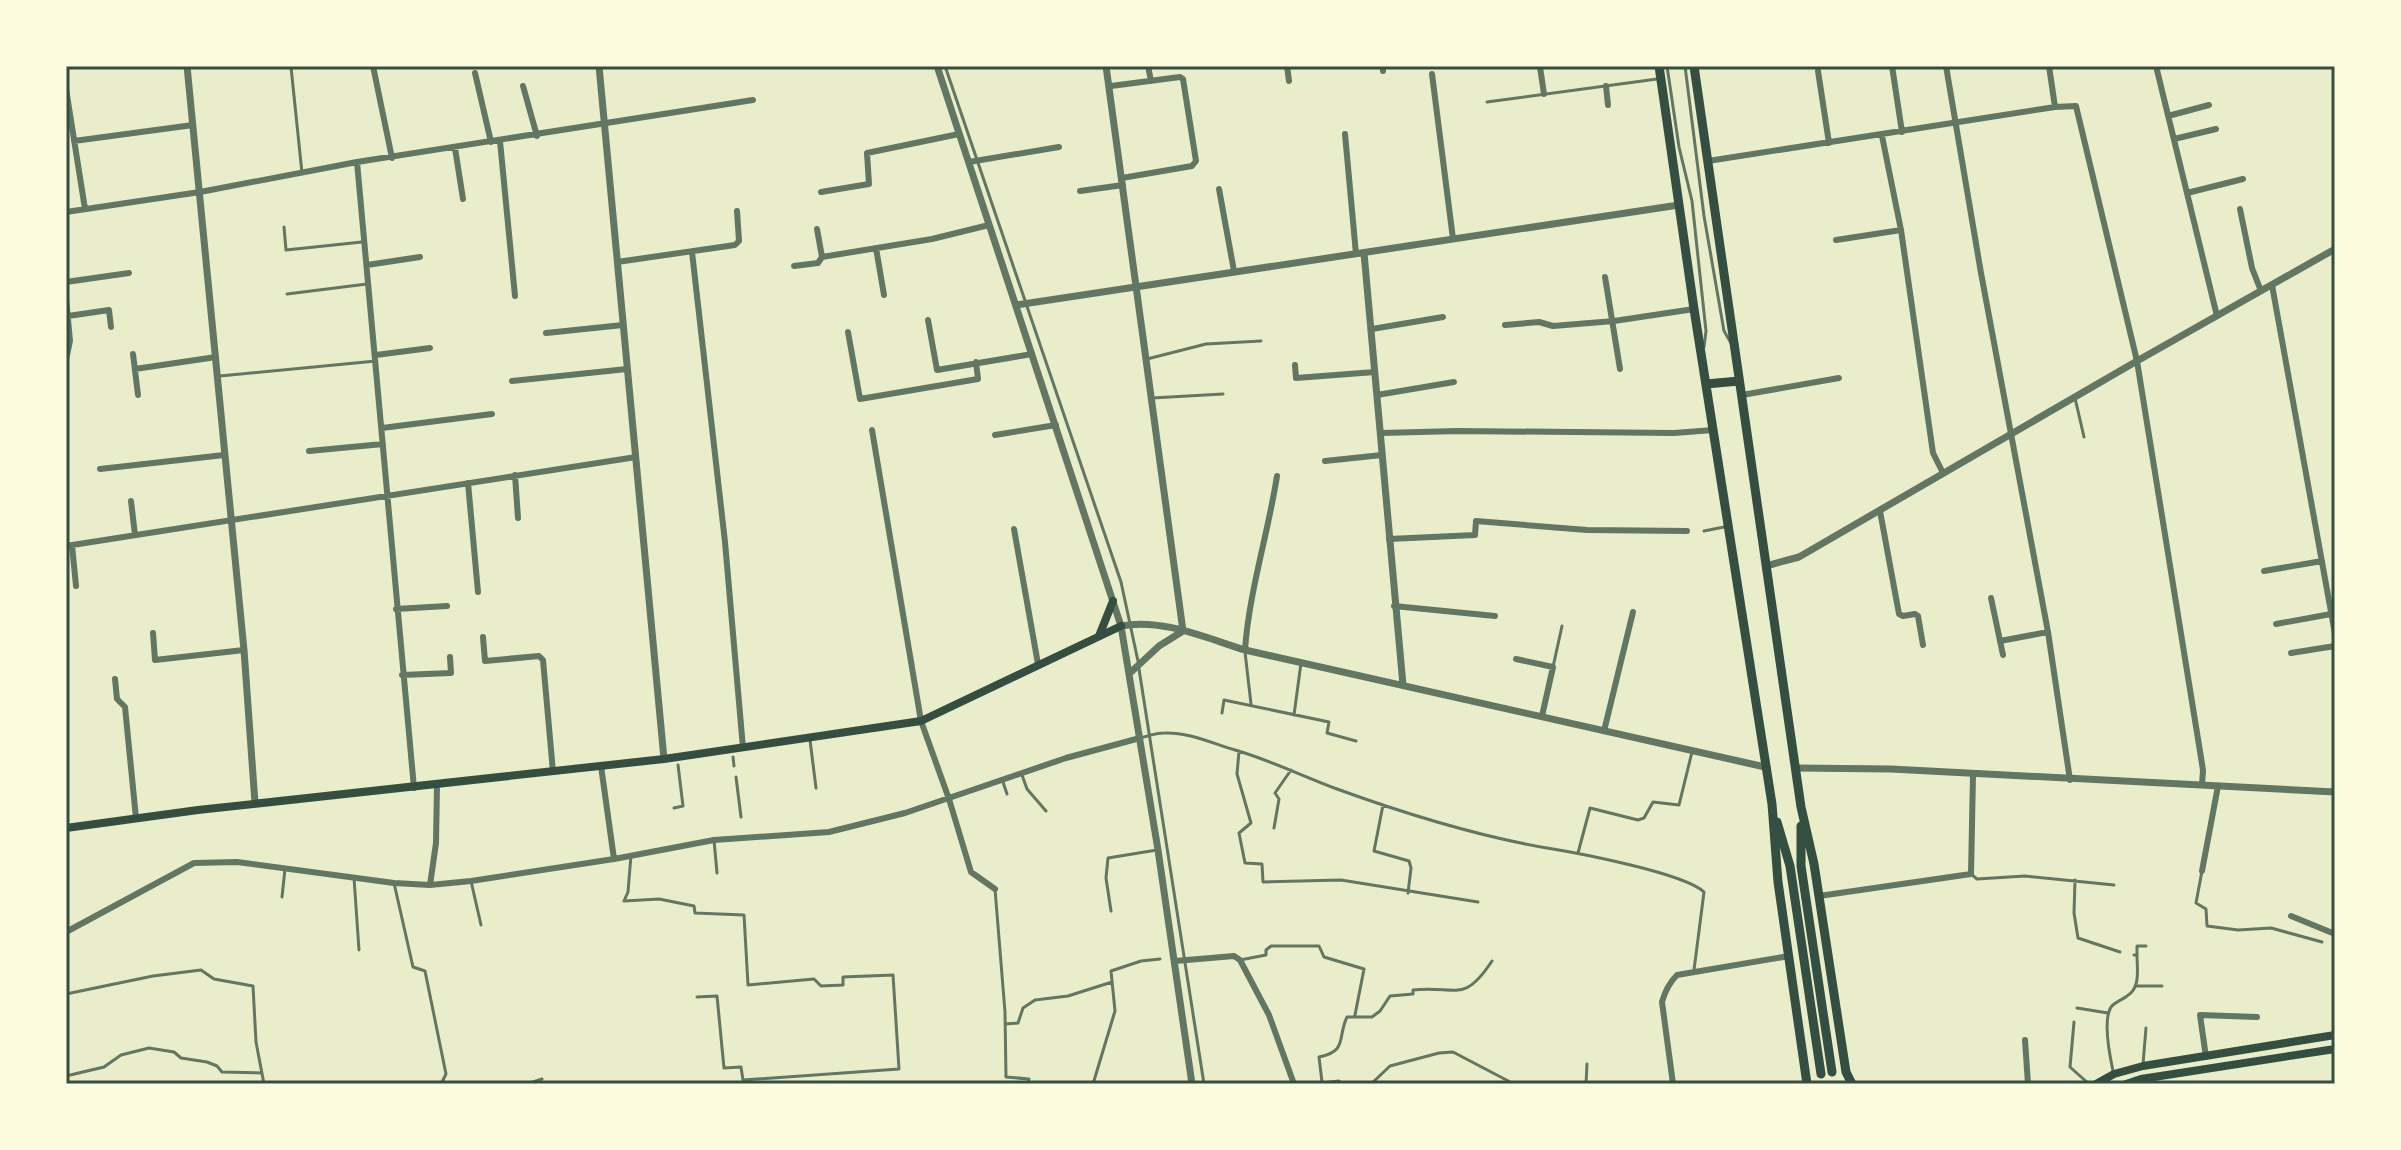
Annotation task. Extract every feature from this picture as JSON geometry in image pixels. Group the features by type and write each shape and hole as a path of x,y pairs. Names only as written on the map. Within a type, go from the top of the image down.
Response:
{"main road":[{"path":"1659,66 1765,767 1790,866 1821,1074"},
{"path":"1694,66 1801,807 1819,896 1846,1072 1852,1084"},
{"path":"1706,384 1739,381"},
{"path":"1099,636 1113,601"},
{"path":"66,828 255,803 664,759 921,721 1126,625"},
{"path":"1772,804 1778,882 1810,1082"},
{"path":"1801,807 1801,866 1832,1072"},
{"path":"2096,1084 2114,1074 2143,1066 2335,1035"},
{"path":"2126,1084 2141,1079 2335,1049"},
{"path":"1842,1084 1846,1072"}],"street":[{"path":"187,66 244,650 255,803"},
{"path":"373,66 392,158"},
{"path":"599,66 664,759"},
{"path":"937,66 959,134 973,161 989,225 1113,601 1126,625 1130,673 1192,1084"},
{"path":"1106,66 1183,631"},
{"path":"1148,66 1151,81"},
{"path":"1287,66 1289,81"},
{"path":"1892,66 1902,132"},
{"path":"1946,66 2048,632 2070,780"},
{"path":"2049,66 2055,107"},
{"path":"2156,66 2217,316"},
{"path":"1540,67 1544,94"},
{"path":"1818,71 1829,143"},
{"path":"475,73 491,142"},
{"path":"1432,74 1453,239"},
{"path":"1080,191 1196,165 1183,79 1111,86"},
{"path":"523,86 537,136"},
{"path":"1606,86 1608,105"},
{"path":"66,93 85,209"},
{"path":"66,212 200,192 357,162 753,100"},
{"path":"2168,116 2209,105"},
{"path":"1708,161 2076,106 2137,361 2203,770 2202,785"},
{"path":"74,141 193,125"},
{"path":"2174,139 2216,129"},
{"path":"821,192 869,184 867,153 959,134"},
{"path":"1345,134 1372,329 1403,685"},
{"path":"1882,136 1901,230 1933,453 1943,473"},
{"path":"500,141 515,296"},
{"path":"973,161 1059,147"},
{"path":"455,148 463,199"},
{"path":"357,162 414,788"},
{"path":"2187,193 2243,179"},
{"path":"1219,189 1234,271"},
{"path":"1016,305 1679,205"},
{"path":"2240,209 2252,268 2261,291"},
{"path":"617,262 737,244 737,211"},
{"path":"822,257 932,239 989,225"},
{"path":"794,266 818,263 822,257 817,229"},
{"path":"1836,240 1901,230"},
{"path":"876,248 884,295"},
{"path":"1766,566 1799,557 2335,249"},
{"path":"692,252 725,542 743,748"},
{"path":"367,265 420,257"},
{"path":"66,282 129,273"},
{"path":"1605,277 1620,369"},
{"path":"2272,285 2335,634"},
{"path":"66,298 70,341 66,360"},
{"path":"1505,325 1539,322 1553,326 1614,321 1694,309"},
{"path":"67,318 109,310 111,327"},
{"path":"1372,329 1443,317"},
{"path":"928,320 937,370 1032,354"},
{"path":"546,333 623,325"},
{"path":"848,332 860,399 978,379 976,362"},
{"path":"376,358 430,348"},
{"path":"133,354 138,395"},
{"path":"135,369 216,357"},
{"path":"1295,365 1296,378 1375,372"},
{"path":"512,381 627,369"},
{"path":"1742,395 1839,378"},
{"path":"1377,395 1454,382"},
{"path":"382,428 492,414"},
{"path":"995,435 1056,425"},
{"path":"872,430 921,721 971,872 995,889"},
{"path":"1381,433 1674,433 1713,430"},
{"path":"309,451 383,444"},
{"path":"100,469 224,455"},
{"path":"1325,461 1382,455"},
{"path":"76,586 69,545 636,457"},
{"path":"515,475 518,518"},
{"path":"1245,650 1247,624 1271,519 1277,476"},
{"path":"468,483 478,592"},
{"path":"131,501 135,535"},
{"path":"1880,511 1899,614 1918,616 1923,645"},
{"path":"1389,539 1475,535 1476,521 1587,530 1687,531"},
{"path":"1014,529 1038,664"},
{"path":"2264,571 2322,561"},
{"path":"1991,598 2003,655"},
{"path":"396,609 447,606"},
{"path":"1394,606 1495,616"},
{"path":"1604,731 1633,612"},
{"path":"2276,624 2331,614"},
{"path":"1126,625 1167,627 1245,650 1765,767"},
{"path":"1130,673 1169,638 1183,631"},
{"path":"2000,641 2048,632"},
{"path":"153,633 155,660 244,650"},
{"path":"483,637 485,661 539,656 543,660 553,772"},
{"path":"2291,653 2335,646"},
{"path":"402,675 451,673 450,657"},
{"path":"1516,659 1553,667 1542,716"},
{"path":"115,679 117,699 125,707 136,818"},
{"path":"66,932 194,863 237,862 394,883 430,885 471,881 714,840 829,832 949,799 1021,772 1140,738"},
{"path":"601,766 614,859"},
{"path":"1795,768 1891,769 2335,792"},
{"path":"1819,896 1971,874 1973,775"},
{"path":"430,885 436,843 437,785"},
{"path":"2202,871 2218,786"},
{"path":"2291,916 2335,934"},
{"path":"2335,940 2335,950"},
{"path":"1175,961 1234,956 1240,960 1269,1015 1294,1084"},
{"path":"1673,1084 1662,1002 1672,980 1677,975 1789,956"},
{"path":"2206,1057 2200,1015 2257,1017"},
{"path":"2025,1040 2028,1084"}],"lane":[{"path":"945,66 973,161 1026,304 1121,582 1126,625 1139,665 1204,1084"},
{"path":"1667,66 1679,147 1694,215 1706,331 1703,357"},
{"path":"1685,66 1704,216 1724,331 1737,353"},
{"path":"291,67 302,173"},
{"path":"1487,102 1661,78"},
{"path":"284,227 286,250 364,242"},
{"path":"287,294 369,284"},
{"path":"1147,359 1206,344 1261,341"},
{"path":"218,376 376,358"},
{"path":"1152,398 1223,394"},
{"path":"2075,398 2084,437"},
{"path":"1704,531 1728,527"},
{"path":"1553,667 1562,626"},
{"path":"1245,650 1251,704"},
{"path":"1294,715 1301,662"},
{"path":"1222,713 1224,700 1251,704 1329,722 1327,733 1356,741"},
{"path":"1140,738 1162,733 1192,736 1383,804 1501,839 1578,853 1698,887 1704,892 1694,972"},
{"path":"810,738 816,788"},
{"path":"1239,751 1237,774 1251,823 1239,833 1245,863 1262,864 1263,882 1341,880 1478,902"},
{"path":"1578,853 1590,808 1638,820 1644,818 1653,802 1679,805 1692,752"},
{"path":"733,757 734,766"},
{"path":"674,808 683,806 678,765"},
{"path":"1274,828 1279,799 1275,793 1291,770"},
{"path":"1021,772 1027,789 1046,811"},
{"path":"736,777 741,817"},
{"path":"1002,779 1007,794"},
{"path":"1383,804 1374,851 1409,861 1408,893"},
{"path":"714,840 717,873"},
{"path":"1111,911 1106,878 1108,858 1158,850"},
{"path":"631,855 628,892 624,901 659,899 694,906 695,913 744,915 748,985 814,979 821,986 843,985 843,977 893,975 899,1069 743,1080 741,1067 724,1068 717,996 697,997"},
{"path":"282,897 285,869"},
{"path":"2202,871 2196,903 2206,909 2207,926 2238,930 2271,928 2322,942"},
{"path":"1971,874 1977,879 2025,876 2114,885"},
{"path":"354,878 359,950"},
{"path":"2075,880 2074,913 2078,938 2120,952"},
{"path":"471,881 481,925"},
{"path":"394,883 413,967 425,971 446,1074 441,1084"},
{"path":"995,889 1006,1077 1029,1079 1028,1084"},
{"path":"1240,960 1266,955 1266,950 1271,946 1319,946 1324,957 1364,969 1355,1015"},
{"path":"2114,1074 2109,1047 2109,1013 2112,1006 2132,993 2136,985 2137,946 2146,946"},
{"path":"1093,1084 1113,1020 1115,1004 1111,971 1141,961 1160,959"},
{"path":"1322,1082 1319,1057 1338,1050 1345,1019 1355,1015 1376,1015 1394,994 1413,994 1413,990 1418,989 1465,990 1482,976 1492,961"},
{"path":"66,994 153,976 201,970 214,979 253,986 264,1084"},
{"path":"1005,1024 1018,1023 1023,1008 1035,1000 1068,996 1112,982"},
{"path":"2136,985 2162,986"},
{"path":"2077,1008 2109,1013"},
{"path":"2074,1022 2070,1067 2089,1084"},
{"path":"2143,1066 2146,1028"},
{"path":"66,1076 104,1067 121,1055 149,1048 207,1062 222,1072 261,1073"},
{"path":"1371,1084 1390,1066 1453,1052 1514,1084"},
{"path":"1586,1084 1587,1064"},
{"path":"527,1084 542,1079"},
{"path":"1312,1084 1339,1081 1342,1084"}]}
